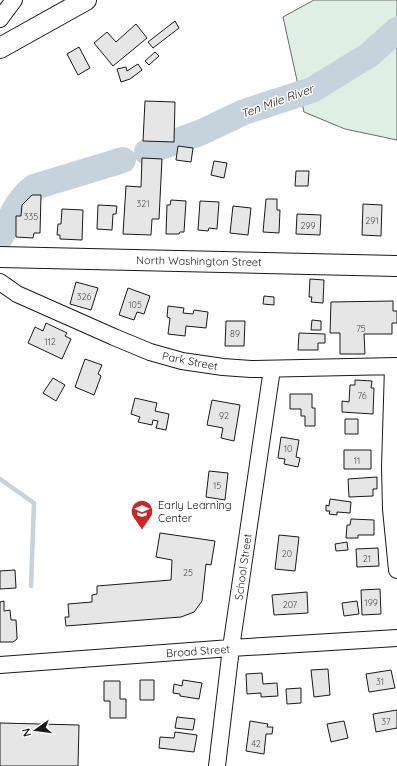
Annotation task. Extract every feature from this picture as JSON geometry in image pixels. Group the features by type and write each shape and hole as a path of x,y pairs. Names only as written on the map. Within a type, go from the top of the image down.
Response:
{"main road":[{"path":"0,48 86,0"},
{"name":"North Washington Street","path":"0,258 397,266"}],"street":[{"path":"0,19 14,0"},
{"name":"Park Street","path":"0,282 17,294 129,344 182,361 213,366 240,368 395,367"},
{"path":"395,367 390,451 394,488 397,570"},
{"name":"School Street","path":"218,766 231,648 272,368"},
{"name":"Broad Street","path":"0,665 231,648 397,638"}],"green space":[{"path":"314,0 397,0 397,140 345,129 304,112 283,17"}],"building":[{"path":"175,21 179,28 153,48 148,42"},
{"path":"136,24 147,38 113,66 94,43 107,32 116,42"},
{"path":"79,47 90,68 78,75 67,54"},
{"path":"155,52 159,56 149,65 145,61"},
{"path":"138,64 142,70 130,79 121,82 117,69 126,67 127,71"},
{"path":"145,101 175,102 174,142 143,141"},
{"path":"178,146 193,148 191,162 176,160"},
{"path":"142,158 162,159 159,219 152,219 151,235 123,234 126,186 141,187"},
{"path":"214,161 227,163 224,178 211,175"},
{"path":"296,171 309,171 308,186 295,186"},
{"path":"32,195 41,195 40,233 34,233 33,238 16,237 16,216 21,216 22,205"},
{"path":"266,199 277,199 277,210 280,210 279,233 263,232"},
{"path":"171,200 186,201 184,232 180,232 179,234 166,234 167,205 170,205"},
{"path":"200,201 219,202 217,229 209,228 208,231 198,230"},
{"path":"363,204 382,205 381,236 362,235"},
{"path":"98,205 117,206 116,214 113,214 112,230 97,229"},
{"path":"233,206 251,208 248,235 230,233"},
{"path":"62,209 83,210 82,240 60,239 60,235 57,235 58,224 61,224"},
{"path":"297,214 321,215 320,235 296,234"},
{"path":"310,279 324,280 323,303 311,302 312,297 309,297"},
{"path":"76,282 98,288 91,310 70,304"},
{"path":"128,288 150,296 144,314 137,312 134,320 119,315"},
{"path":"264,296 274,297 274,305 263,304"},
{"path":"393,301 393,311 397,311 397,323 392,323 392,334 364,334 365,354 340,354 340,333 330,333 331,302"},
{"path":"168,306 184,308 183,313 193,314 194,310 208,312 206,328 186,326 185,336 168,334 170,318 167,317"},
{"path":"312,320 321,321 321,330 311,330"},
{"path":"226,321 245,321 244,346 225,346"},
{"path":"46,323 67,333 65,336 71,339 62,359 28,343 35,327 43,331"},
{"path":"299,333 325,334 325,343 318,343 318,350 298,350"},
{"path":"85,359 102,365 98,374 101,376 94,395 75,387"},
{"path":"53,378 65,385 56,401 43,393"},
{"path":"355,380 372,381 371,388 374,388 373,414 342,412 342,401 349,402 350,385 355,385"},
{"path":"290,394 312,394 312,408 315,408 315,426 305,426 305,416 301,416 301,409 290,409"},
{"path":"135,398 157,403 155,411 169,414 166,430 156,428 158,421 153,420 152,425 138,422 140,417 131,414"},
{"path":"212,400 240,405 234,441 221,438 223,428 207,425"},
{"path":"345,419 358,419 358,434 345,434"},
{"path":"281,437 299,440 296,457 300,458 298,467 284,464 285,459 278,458"},
{"path":"344,450 371,450 371,469 344,469"},
{"path":"209,471 228,473 225,500 206,497"},
{"path":"377,477 377,489 373,489 373,496 349,497 348,479"},
{"path":"330,499 351,502 350,513 337,512 337,515 329,514 330,511 326,511 326,505 329,506"},
{"path":"351,519 374,520 374,535 358,535 358,538 346,538 347,525 350,525"},
{"path":"160,533 215,541 211,565 206,564 202,601 194,612 181,617 66,626 65,617 69,617 68,604 92,602 92,595 97,594 97,586 171,580 172,560 156,557"},
{"path":"279,535 299,537 295,571 275,569"},
{"path":"347,542 348,550 336,551 335,544"},
{"path":"378,548 379,566 357,567 356,549"},
{"path":"15,570 16,588 0,589 0,571"},
{"path":"380,589 381,614 362,615 361,590"},
{"path":"307,592 308,613 274,615 272,595"},
{"path":"4,601 4,611 10,610 11,620 16,620 17,639 13,642 0,642 0,602"},
{"path":"357,601 359,614 344,616 342,603"},
{"path":"328,669 330,695 314,697 311,670"},
{"path":"391,670 395,688 369,692 366,674"},
{"path":"262,673 263,684 277,683 278,696 261,697 261,693 247,694 246,674"},
{"path":"140,680 154,680 154,700 140,700"},
{"path":"183,680 202,683 199,699 180,696 180,694 173,693 174,684 182,686"},
{"path":"104,681 120,681 120,699 126,699 126,718 110,718 110,701 104,701"},
{"path":"301,688 301,703 287,704 286,689"},
{"path":"397,710 397,728 376,732 373,714"},
{"path":"177,717 195,719 193,730 175,728"},
{"path":"250,721 268,724 267,727 273,727 272,734 266,734 264,754 246,751"},
{"path":"344,721 348,738 331,742 327,724"},
{"path":"0,723 79,725 78,766 0,766"},
{"path":"175,732 197,735 194,752 159,748 160,737 174,738"}],"waterway":[{"name":"Ten Mile River","path":"147,152 202,132 244,112 312,90 369,55 397,30"},
{"name":"Ten Mile River","path":"0,238 18,204 34,187 123,160"},
{"path":"0,479 34,503 31,586"}],"place":[{"name":"Early Learning Center","path":"142,530"}]}
